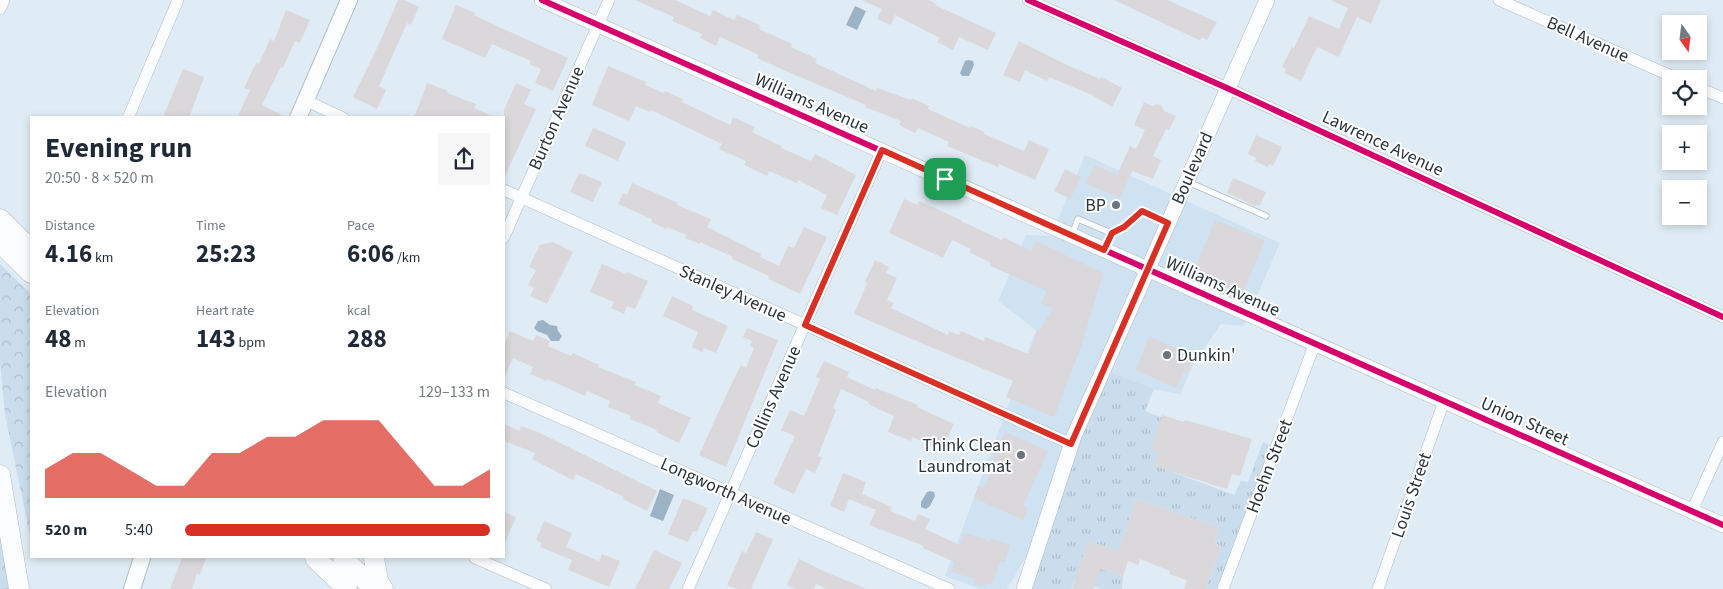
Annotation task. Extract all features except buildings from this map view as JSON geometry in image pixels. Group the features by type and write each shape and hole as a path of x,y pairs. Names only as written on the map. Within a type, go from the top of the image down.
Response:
{"highway":[{"path":"3,229 30,242"},
{"path":"3,229 30,249"},
{"path":"3,229 30,271"},
{"path":"0,474 19,589"},
{"path":"315,558 340,586"},
{"path":"342,558 374,589"},
{"path":"374,558 378,581 383,589"}],"main road":[{"path":"299,116 349,0"},
{"path":"132,589 142,558"}],"street":[{"path":"0,10 4,0"},
{"path":"129,116 178,0"},
{"name":"Williams Avenue","path":"542,0 1315,344"},
{"name":"Burton Avenue","path":"505,235 609,0"},
{"name":"Lawrence Avenue","path":"1028,0 1227,88 1723,317"},
{"name":"Boulevard","path":"1024,589 1071,444 1227,88 1268,0"},
{"name":"Bell Avenue","path":"1499,0 1662,72"},
{"path":"1707,91 1723,98"},
{"path":"305,100 339,116"},
{"name":"Collins Avenue","path":"688,589 882,150"},
{"name":"Stanley Avenue","path":"505,190 1071,444"},
{"name":"Union Street","path":"1315,344 1723,525"},
{"name":"Hoehn Street","path":"1224,589 1315,344"},
{"name":"Longworth Avenue","path":"505,393 949,589"},
{"name":"Louis Street","path":"1378,589 1444,401"},
{"path":"1692,511 1723,442"},
{"path":"475,558 546,589"}],"lane":[{"path":"1186,181 1266,216"},
{"path":"1104,250 1112,233 1124,227 1142,211 1168,223"},
{"path":"1072,235 1078,219 1112,233"}],"shaded area":[{"path":"855,6 866,11 857,30 846,25"},
{"path":"965,61 973,61 974,65 969,76 962,76 960,73"},
{"path":"1085,155 1280,243 1244,326 1221,324 1194,363 1180,394 1128,385 1007,589 980,589 945,576 1036,330 998,301 1026,235 1051,236"},
{"path":"543,320 550,325 557,326 562,336 559,341 551,341 547,335 534,328 538,321"},
{"path":"660,489 674,495 663,521 650,516"},
{"path":"927,492 934,492 935,496 930,506 926,509 921,507 921,502"}],"green space":[{"path":"0,264 30,293 30,536 5,414 0,363"},
{"path":"1103,370 1154,389 1145,411 1171,421 1162,468 1234,495 1241,481 1248,482 1263,442 1276,447 1223,589 1206,589 1221,546 1214,543 1219,527 1136,499 1118,551 1088,541 1081,562 1123,576 1122,589 1101,589 1075,579 1071,589 1025,589"},
{"path":"0,530 9,589 0,589"}],"cycle path":[{"path":"542,0 1723,525"},
{"path":"1028,0 1227,88 1723,317"}],"place":[{"name":"BP","path":"1116,205"},
{"name":"Dunkin'","path":"1167,355"},
{"name":"Think Clean Laundromat","path":"1021,455"}],"route":[{"path":"882,150 945,179 1104,250 1112,233 1124,227 1142,211 1168,223 1071,444 805,325 882,150"}]}
